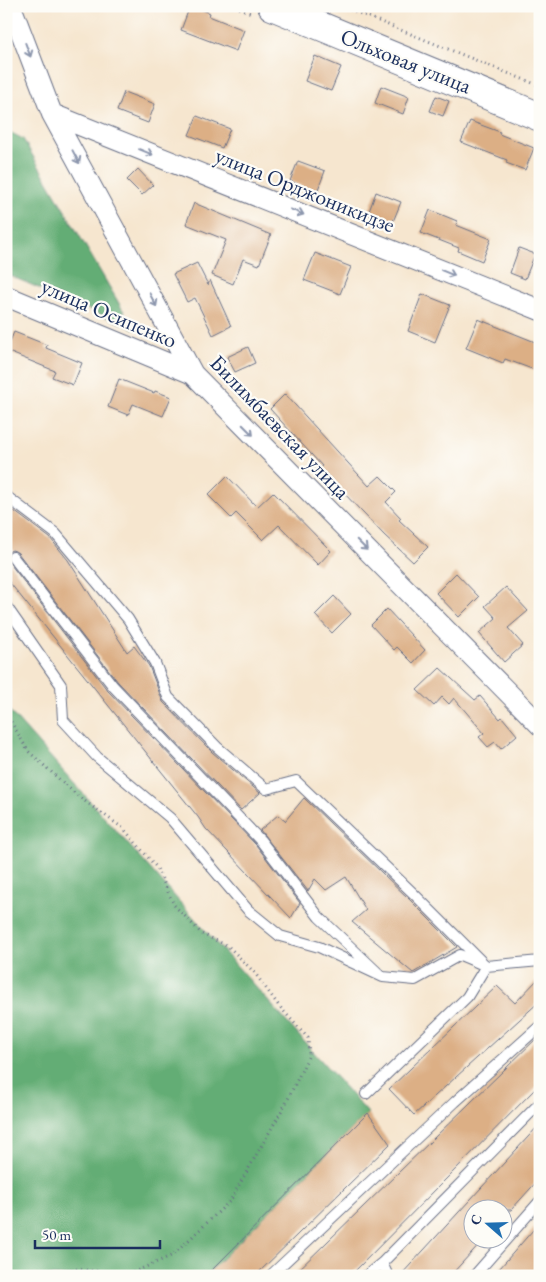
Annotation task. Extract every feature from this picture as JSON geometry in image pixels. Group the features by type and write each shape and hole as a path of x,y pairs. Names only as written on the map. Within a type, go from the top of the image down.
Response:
{"main road":[{"name":"Ольховая улица","path":"272,6 540,117"}],"street":[{"name":"Билимбаевская улица","path":"8,6 14,14 52,114 193,374 540,725"},
{"name":"улица Орджоникидзе","path":"52,114 540,310"},
{"name":"улица Осипенко","path":"6,296 193,374"}],"lane":[{"path":"6,496 55,533 128,620 155,662 168,697 217,747 266,789 296,781 486,966"},
{"path":"12,557 113,686 261,841 320,917 383,978"},
{"path":"6,606 62,685 63,720 97,756 170,818 248,910 280,936 319,947 383,978 415,980 460,955 486,966 540,961"},
{"path":"366,1094 467,997 486,966"},
{"path":"270,1276 455,1102 540,1026"},
{"path":"366,1276 382,1263 540,1102"},
{"path":"474,1276 540,1201"},
{"path":"382,1263 388,1276"}],"path":[{"path":"341,6 540,86"},
{"path":"6,713 28,751 79,797 124,829 157,868 174,905 202,934 228,946 254,972 279,1006 308,1038 309,1055 290,1095 230,1201 173,1254 125,1276"},
{"path":"52,1276 74,1269 96,1270 111,1276"}],"green space":[{"path":"6,130 23,139 134,329 6,274"},
{"path":"6,707 368,1113 205,1276 6,1276"}],"building":[{"path":"190,6 210,13 209,16 244,30 236,51 181,30"},
{"path":"315,56 341,67 331,91 305,81"},
{"path":"381,86 409,97 403,114 375,103"},
{"path":"124,92 155,104 148,123 117,111"},
{"path":"436,96 449,101 443,116 430,111"},
{"path":"197,116 230,129 222,148 189,135"},
{"path":"470,121 500,132 499,134 534,148 525,170 506,163 507,160 461,142"},
{"path":"298,161 325,171 317,192 290,181"},
{"path":"138,169 153,185 142,195 127,180"},
{"path":"376,192 401,202 392,224 368,214"},
{"path":"194,203 271,235 259,265 243,259 233,284 212,275 226,240 186,224"},
{"path":"430,210 457,221 456,225 491,239 482,261 458,251 459,248 421,233"},
{"path":"519,248 535,254 525,279 510,273"},
{"path":"315,253 351,267 340,294 304,280"},
{"path":"197,263 208,285 210,280 231,326 213,335 195,298 187,302 173,274"},
{"path":"422,294 450,305 435,342 408,331"},
{"path":"478,319 540,344 540,372 505,359 503,363 466,348"},
{"path":"14,332 47,345 46,348 82,363 73,385 52,377 55,371 6,351"},
{"path":"248,347 255,363 235,372 227,357"},
{"path":"119,379 154,393 155,391 171,397 163,416 133,404 128,415 108,407"},
{"path":"285,394 369,486 380,476 396,492 386,502 401,518 399,520 428,547 413,562 384,535 320,468 322,466 270,409"},
{"path":"227,476 257,507 273,492 331,551 318,565 279,525 263,540 236,513 231,518 208,495"},
{"path":"6,505 50,538 68,560 127,652 134,646 149,666 163,702 212,752 260,793 241,810 118,682 18,553 12,550 8,552 6,557"},
{"path":"6,558 108,691 256,845 300,903 291,918 206,829 6,578"},
{"path":"456,573 479,597 459,617 436,593"},
{"path":"506,587 528,611 508,628 523,645 504,662 479,633 496,618 485,606"},
{"path":"334,596 351,614 332,633 315,615"},
{"path":"387,609 425,650 413,663 397,647 394,650 371,625"},
{"path":"440,668 475,700 480,696 500,719 502,717 517,735 501,749 495,742 488,747 479,737 484,733 454,698 449,704 442,697 434,706 417,690"},
{"path":"304,798 457,947 413,973 352,922 366,910 346,877 326,890 315,879 308,891 260,830 278,815 285,821"},
{"path":"540,977 540,1001 414,1115 389,1089 497,986 515,1003"},
{"path":"540,1035 540,1084 350,1276 292,1276"},
{"path":"368,1113 390,1144 255,1276 206,1276"},
{"path":"540,1124 540,1178 514,1207 514,1200 470,1200"},
{"path":"464,1207 464,1250 474,1250 450,1276 400,1276"},
{"path":"540,1222 540,1270 534,1276 493,1276"}]}
